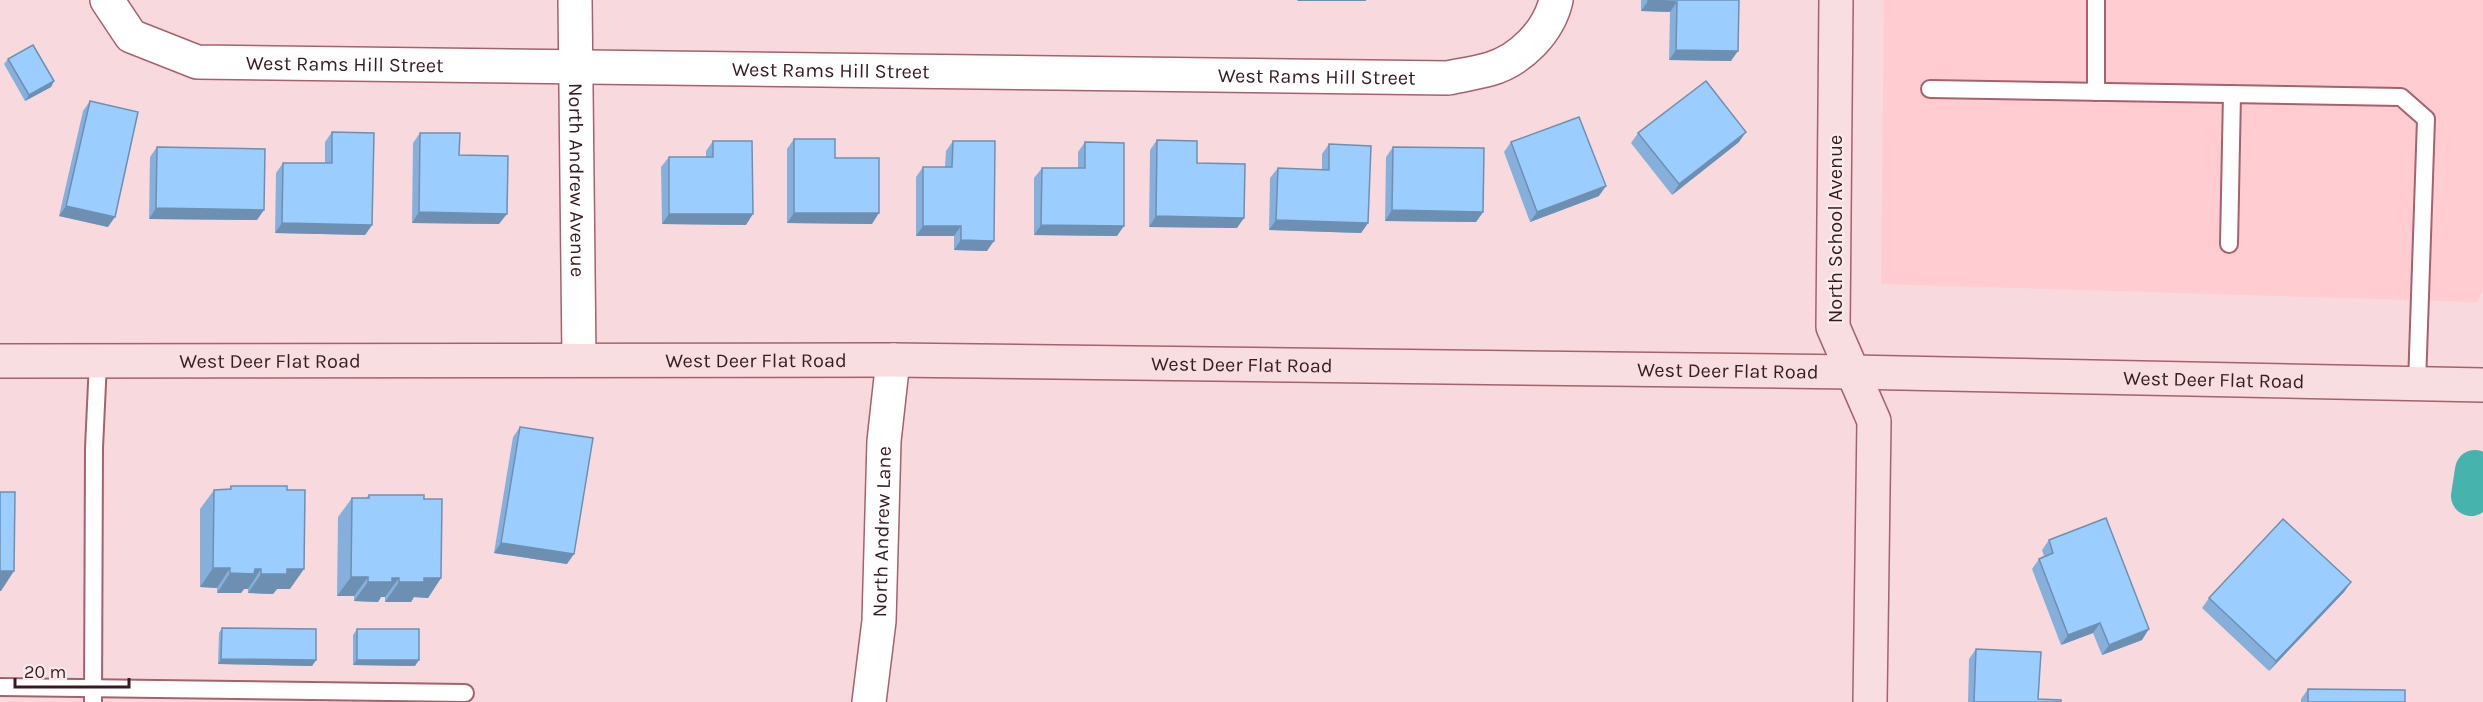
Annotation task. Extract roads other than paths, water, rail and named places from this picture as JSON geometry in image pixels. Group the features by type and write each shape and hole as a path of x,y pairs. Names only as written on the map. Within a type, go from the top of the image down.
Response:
{"main road":[{"name":"North School Avenue","path":"1836,0 1833,327 1874,421 1870,702"},
{"name":"West Deer Flat Road","path":"0,361 893,360 1852,372 2483,385"}],"street":[{"name":"West Rams Hill Street","path":"107,0 131,36 197,62 1448,78 1492,68 1530,46 1552,16 1556,0"},
{"name":"North Andrew Avenue","path":"574,0 579,359"},
{"name":"North Andrew Lane","path":"869,702 879,621 884,441 893,360"}],"lane":[{"path":"2096,0 2096,92"},
{"path":"1930,89 2401,97 2426,119 2417,384"},
{"path":"2229,244 2232,94"},
{"path":"93,695 94,448 98,362"},
{"path":"0,687 93,695 465,693"}],"waterway":[{"path":"2471,496 2475,470"}]}
